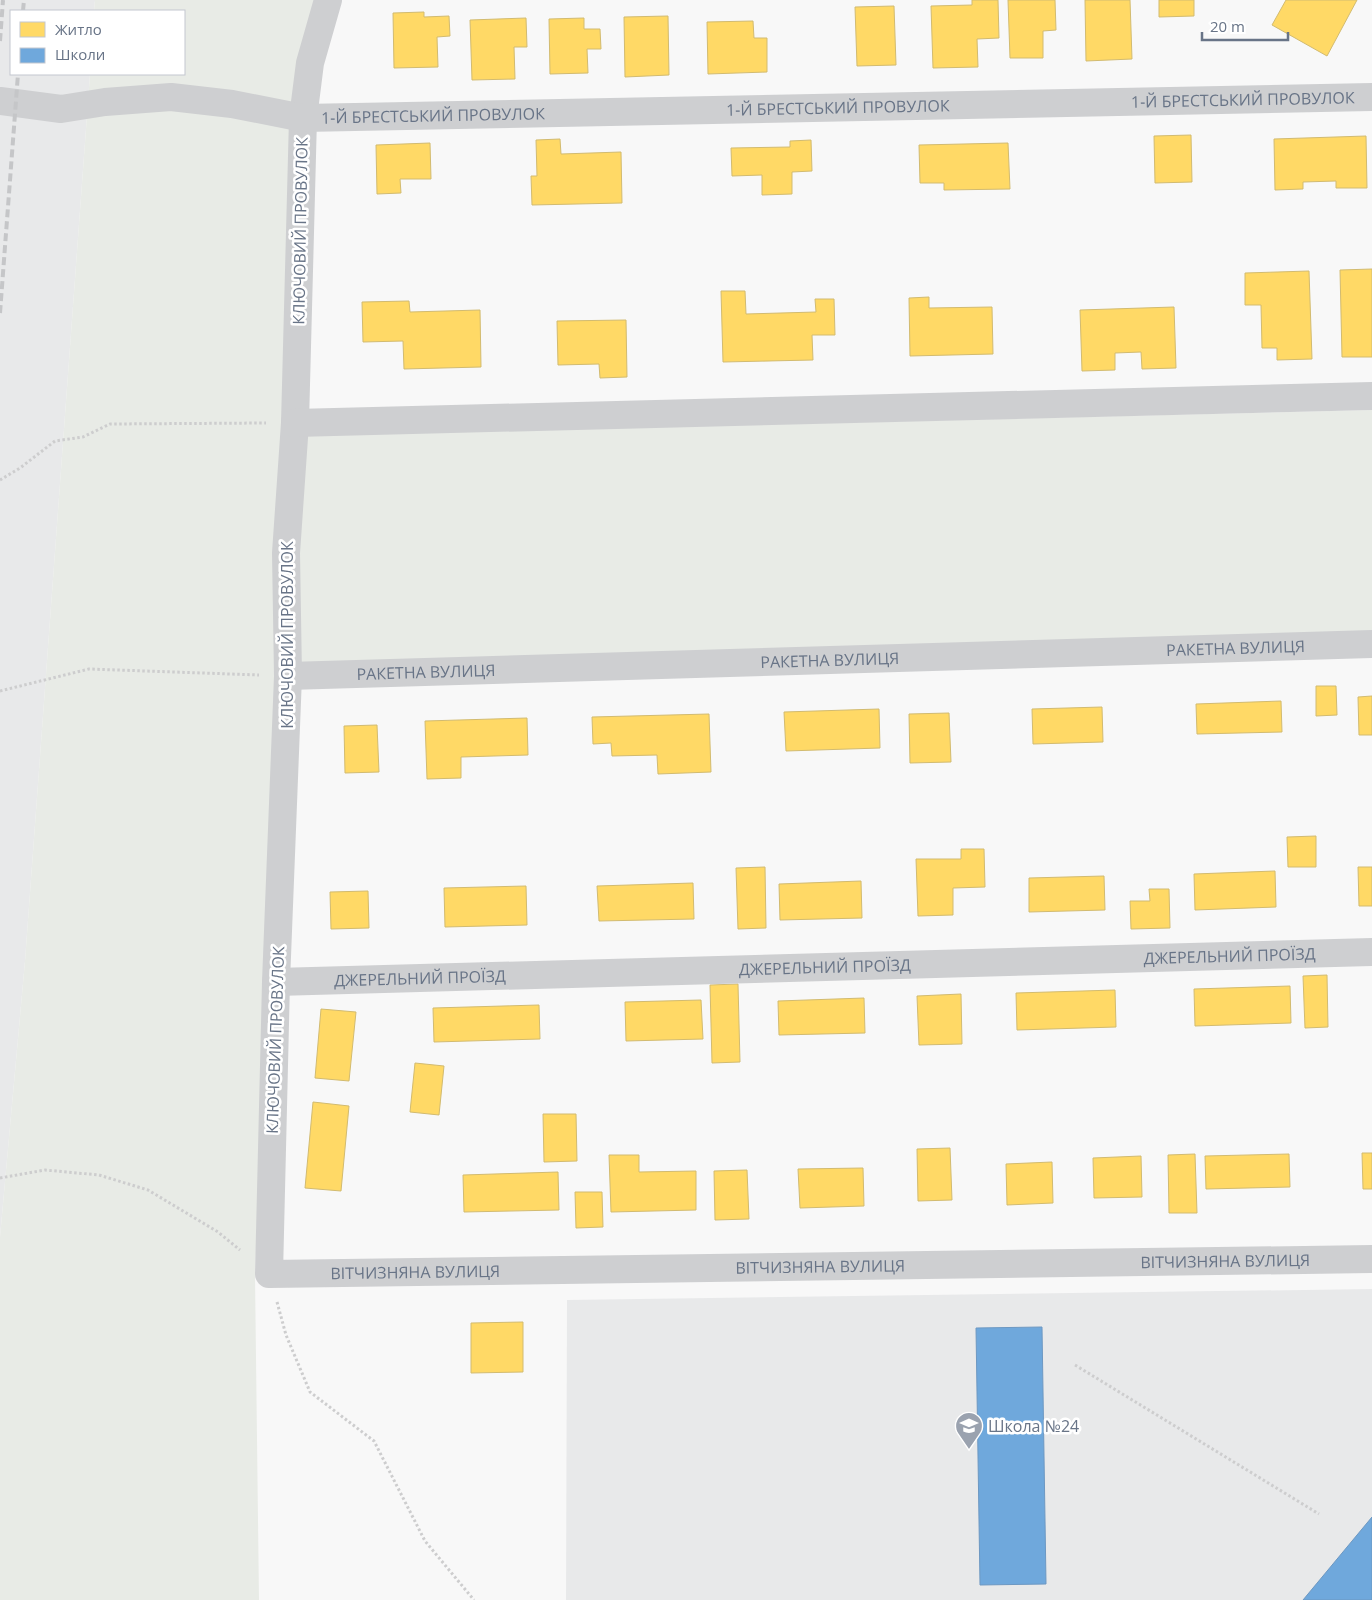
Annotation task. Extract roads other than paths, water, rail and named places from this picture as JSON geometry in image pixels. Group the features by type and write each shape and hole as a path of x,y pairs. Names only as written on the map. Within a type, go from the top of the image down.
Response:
{"street":[{"name":"КЛЮЧОВИЙ ПРОВУЛОК","path":"269,1274 276,982 288,676 286,553 295,423 303,118 310,63 328,0"},
{"name":"1-Й БРЕСТСЬКИЙ ПРОВУЛОК","path":"0,101 61,109 105,102 171,97 232,104 303,118 1372,97"},
{"path":"295,423 1372,396"},
{"name":"РАКЕТНА ВУЛИЦЯ","path":"288,676 1372,644"},
{"name":"ДЖЕРЕЛЬНИЙ ПРОЇЗД","path":"276,982 1372,952"},
{"name":"ВІТЧИЗНЯНА ВУЛИЦЯ","path":"269,1274 1372,1258"}],"railway":[{"path":"0,41 3,0"},
{"path":"23,10 24,0"},
{"path":"0,313 18,75"}],"place":[{"name":"Школа №24","path":"969,1450"}]}
